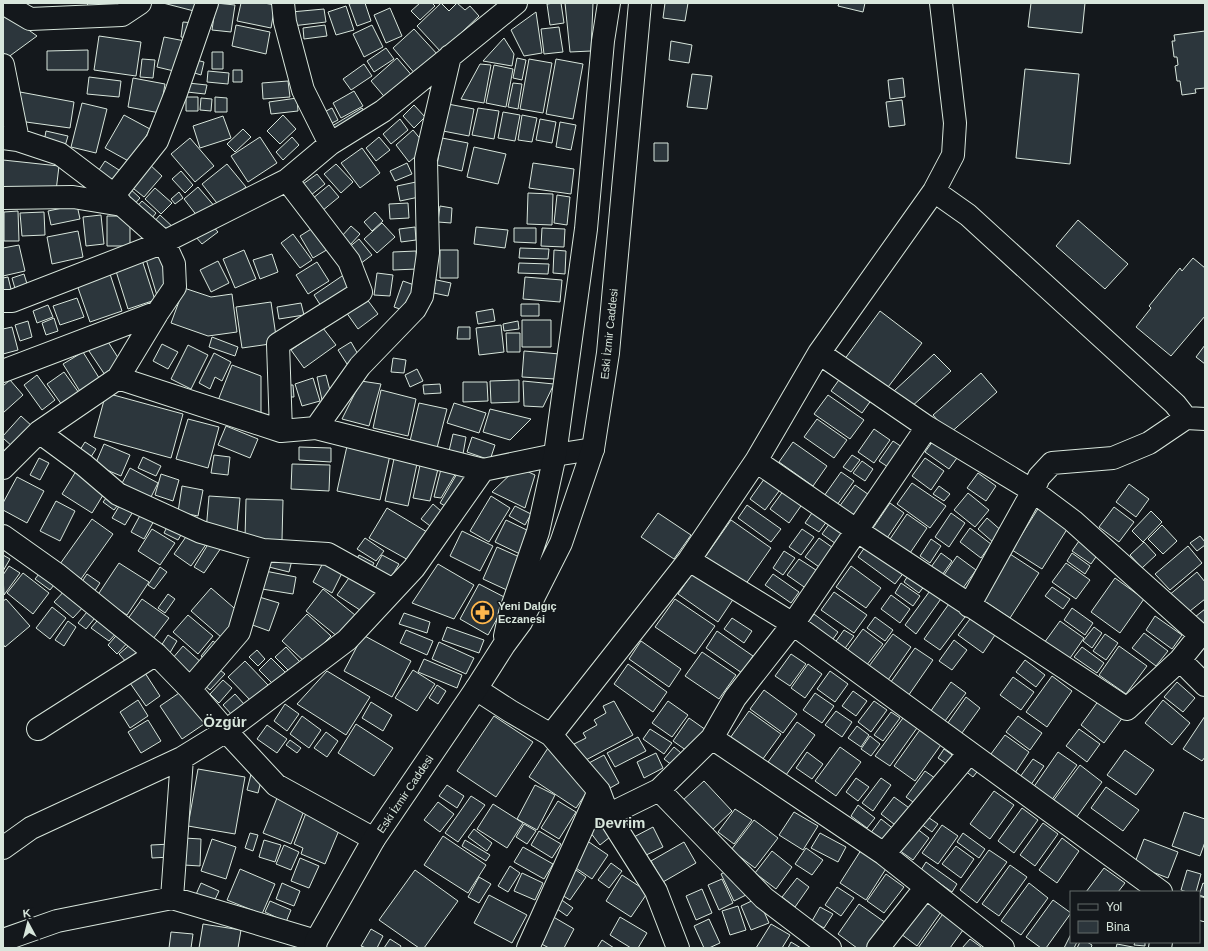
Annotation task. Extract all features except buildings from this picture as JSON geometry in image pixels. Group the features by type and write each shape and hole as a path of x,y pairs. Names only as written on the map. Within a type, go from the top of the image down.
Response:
{"street":[{"path":"3,3 30,19 122,15 140,3"},
{"path":"118,200 157,141 176,93 207,3"},
{"path":"283,3 286,22 303,90 330,144"},
{"path":"3,301 12,301 164,242 287,180 330,144 383,111 516,3"},
{"name":"Eski İzmir Caddesi","path":"504,645 510,613 538,532 555,455 586,229 603,41 609,3"},
{"name":"Eski İzmir Caddesi","path":"315,944 374,839 521,622 561,544 593,449 608,353 640,3"},
{"path":"551,734 689,560 756,461 819,353 934,191 953,155 955,123 941,3"},
{"path":"316,428 360,366 415,309 422,296 428,252 426,159 450,56"},
{"path":"3,65 10,139 60,154 118,200 164,242 174,264 174,287 118,378 38,432 3,468"},
{"path":"281,431 278,344 361,292 350,261 287,180"},
{"path":"934,191 968,215 1175,404 1195,419 1149,443 1113,458 1052,463 1039,477 1033,491 969,606"},
{"path":"3,198 73,197 118,200"},
{"path":"3,370 158,312"},
{"path":"756,461 969,606 1127,709 1180,660 1202,633 1073,521 1033,491 926,427 819,353"},
{"path":"118,378 281,431 316,428 483,470 555,455 593,449"},
{"path":"608,815 659,790 712,738 735,698 793,624 926,427"},
{"path":"38,432 84,465 118,494 201,532 262,550 328,554 393,590"},
{"path":"3,848 31,828 182,758 226,731 347,640 414,568 483,470"},
{"path":"3,536 58,575 156,654 190,689 226,731 276,785 374,839"},
{"path":"190,689 239,632 262,550"},
{"path":"689,560 793,624 1160,891"},
{"path":"38,729 156,654"},
{"path":"1180,660 1205,685"},
{"path":"476,689 510,711 551,734 599,791 608,815 656,891 678,948"},
{"path":"712,738 884,854 1003,948"},
{"path":"884,854 969,753"},
{"path":"172,898 182,758"},
{"path":"659,790 764,898 830,948"},
{"path":"529,948 599,791"},
{"path":"878,948 926,887"},
{"path":"3,940 57,921 172,898 315,944"}],"place":[{"name":"Yeni Dalgıç Eczanesi","path":"483,612"}],"district":[{"name":"Özgür","path":"225,721"},
{"name":"Devrim","path":"620,822"}]}
